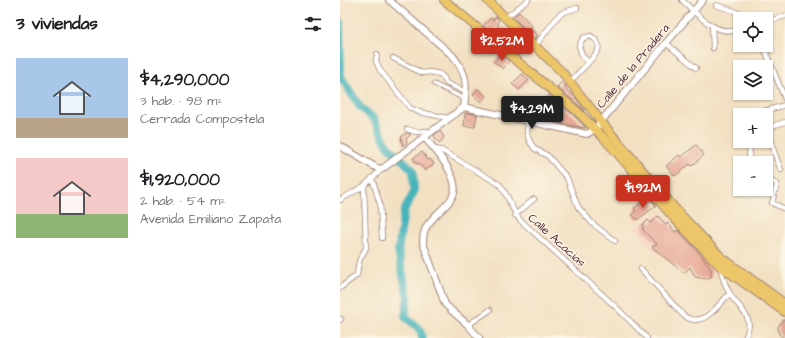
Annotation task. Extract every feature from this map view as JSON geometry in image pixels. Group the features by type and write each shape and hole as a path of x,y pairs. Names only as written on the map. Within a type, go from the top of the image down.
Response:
{"main road":[{"path":"444,0 549,86 577,111 595,129 675,219 720,266 785,312"},
{"path":"487,0 570,82 601,122 677,211 721,257 783,301"}],"street":[{"path":"389,0 453,56 462,67 465,76 464,107"},
{"path":"505,18 528,0"},
{"path":"682,0 712,27 733,31"},
{"name":"Calle de la Pradera","path":"595,129 666,43 704,0"},
{"path":"716,5 737,12"},
{"path":"535,46 559,15 577,8"},
{"path":"773,20 785,16"},
{"path":"712,27 713,48"},
{"path":"570,82 598,52 598,44 596,39 591,36 583,38 579,46 582,55 588,62"},
{"path":"666,43 696,68"},
{"path":"766,52 785,99"},
{"path":"377,54 376,61 380,70 410,108 419,112 448,118"},
{"path":"393,58 422,73 430,72 440,74 446,83 465,95"},
{"path":"434,84 465,95"},
{"path":"773,108 785,104"},
{"path":"340,200 364,186 389,162 424,138 464,107 587,134 595,129"},
{"path":"528,120 527,134 535,149 548,156 567,178 578,207 593,224 615,241"},
{"path":"781,170 775,153 770,128 785,122"},
{"path":"407,129 416,132 427,131 430,133"},
{"path":"424,138 434,149 453,176 456,185 454,194 448,203 426,226 423,233 422,243 445,304 468,325 479,338"},
{"path":"340,146 377,168 382,169"},
{"name":"Calle Acacias","path":"434,149 441,150 499,184 505,190 515,215 616,307 647,338"},
{"path":"372,178 380,204 382,238"},
{"path":"773,181 777,184 772,203 785,209"},
{"path":"340,288 357,275 359,261 366,248 364,186"},
{"path":"515,215 534,199"},
{"path":"721,257 720,266 722,275 730,293 747,316 749,324 745,338"},
{"path":"641,269 689,320 698,320 707,316 730,293"},
{"path":"468,325 490,310"}],"shaded area":[{"path":"661,211 677,231 651,248 634,228"}],"building":[{"path":"519,12 532,26 530,28 538,36 535,39 513,17"},
{"path":"496,16 499,20 497,23 499,25 492,33 483,26 491,18 493,20"},
{"path":"513,32 526,45 518,55 504,43"},
{"path":"500,54 509,61 503,69 494,62"},
{"path":"522,74 529,80 519,90 512,84"},
{"path":"562,82 566,86 565,88 575,97 585,111 557,87"},
{"path":"478,89 486,96 481,102 473,95"},
{"path":"549,95 573,115 585,128 533,118"},
{"path":"465,113 477,114 475,127 464,126"},
{"path":"440,131 444,137 440,143 436,140 434,135"},
{"path":"406,133 411,134 406,139 407,143 403,146 401,137"},
{"path":"696,145 704,155 692,166 690,164 675,176 666,166 679,155 681,157"},
{"path":"422,152 428,160 430,159 434,164 425,171 413,158"},
{"path":"645,200 647,203 651,200 656,206 637,220 632,214 636,211 634,208"},
{"path":"658,216 666,225 668,223 675,232 678,230 701,255 712,271 710,272 712,276 707,279 695,277 690,267 684,273 652,247 657,244 642,229 644,228 642,226 648,220 651,223"},
{"path":"785,319 784,338 779,334 778,327"}],"waterway":[{"path":"340,22 341,77 360,107 374,119 387,145 413,170 414,192 404,211 398,251 408,298 405,317 420,329 422,338"}]}
